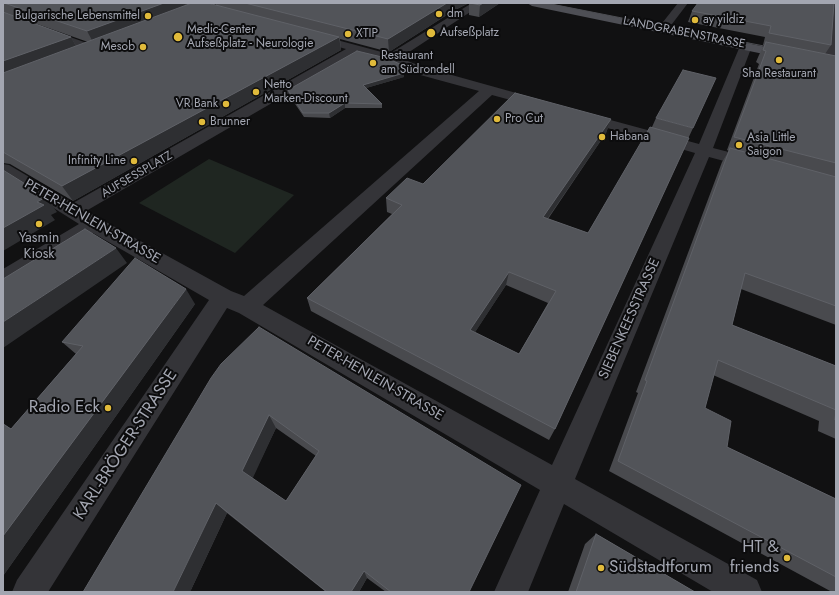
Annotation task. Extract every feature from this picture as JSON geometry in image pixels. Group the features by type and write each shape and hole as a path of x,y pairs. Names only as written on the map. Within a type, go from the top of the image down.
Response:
{"main road":[{"path":"184,15 214,3"},
{"name":"LANDGRABENSTRASSE","path":"532,3 746,46 833,60"},
{"name":"LANDGRABENSTRASSE","path":"570,3 670,20 833,60"},
{"path":"80,56 108,45"}],"street":[{"path":"184,3 226,13"},
{"path":"391,58 479,3"},
{"path":"670,20 683,3"},
{"path":"833,60 834,3"},
{"path":"3,16 94,50"},
{"path":"300,33 391,58 418,70 552,107"},
{"name":"SIEBENKEESSTRASSE","path":"511,592 704,150 746,46"},
{"name":"AUFSESSPLATZ","path":"73,211 357,48"},
{"path":"235,302 489,90"},
{"path":"567,112 770,168"},
{"name":"PETER-HENLEIN-STRASSE","path":"3,169 93,224 235,302 745,592"},
{"path":"3,279 93,224"},
{"name":"KARL-BRÖGER-STRASSE","path":"29,592 235,302"}],"shaded area":[{"path":"209,159 294,195 235,253 139,203"}],"building":[{"path":"4,3 164,3 87,31"},
{"path":"192,3 208,3 339,37 62,186 3,152 3,73"},
{"path":"245,3 447,3 388,39"},
{"path":"470,3 483,3 480,5"},
{"path":"698,3 834,3 831,45 769,33 771,26 692,11"},
{"path":"3,12 71,37 3,61"},
{"path":"766,42 836,56 836,163 734,137 766,51 763,50"},
{"path":"357,51 386,58 400,64 404,73 363,85 382,104 345,103 329,113 303,113 288,90"},
{"path":"683,70 716,78 693,128 656,118"},
{"path":"515,93 611,119 543,217 588,233 650,127 689,138 555,429 307,298 402,205 386,198 407,178 423,184","holes":["509,272 556,291 519,354 470,330"]},
{"path":"730,148 836,177 836,306 745,273 732,325 836,366 836,410 718,360 705,408 731,421 727,447 836,499 836,577 618,461 647,381 645,380"},
{"path":"3,170 46,197 37,202 44,205 3,228"},
{"path":"85,229 116,248 3,322 3,279"},
{"path":"135,258 186,289 3,536 3,424 11,429 83,346 62,342"},
{"path":"259,327 521,485 469,592 391,592 364,571 351,592 327,592 216,503 173,592 83,592 211,378 221,364","holes":["269,415 319,451 286,501 242,471"]},
{"path":"596,534 695,592 576,592"}],"tram line":[{"path":"546,3 774,48"}],"place":[{"name":"dm","path":"439,14"},
{"name":"Bulgarische Lebensmittel","path":"148,16"},
{"name":"ay yildiz","path":"695,20"},
{"name":"Aufseßplatz","path":"431,33"},
{"name":"XTIP","path":"348,34"},
{"name":"Medic-Center Aufseßplatz - Neurologie","path":"178,37"},
{"name":"Mesob","path":"143,47"},
{"name":"Sha Restaurant","path":"779,60"},
{"name":"Restaurant am Südrondell","path":"373,63"},
{"name":"Netto Marken-Discount","path":"256,92"},
{"name":"VR Bank","path":"226,104"},
{"name":"Pro Cut","path":"497,119"},
{"name":"Brunner","path":"202,122"},
{"name":"Habana","path":"602,137"},
{"name":"Asia Little Saigon","path":"739,145"},
{"name":"Infinity Line","path":"134,161"},
{"name":"Yasmin Kiosk","path":"39,224"},
{"name":"Radio Eck","path":"108,408"},
{"name":"HT & friends","path":"787,558"},
{"name":"Südstadtforum","path":"601,568"}]}
